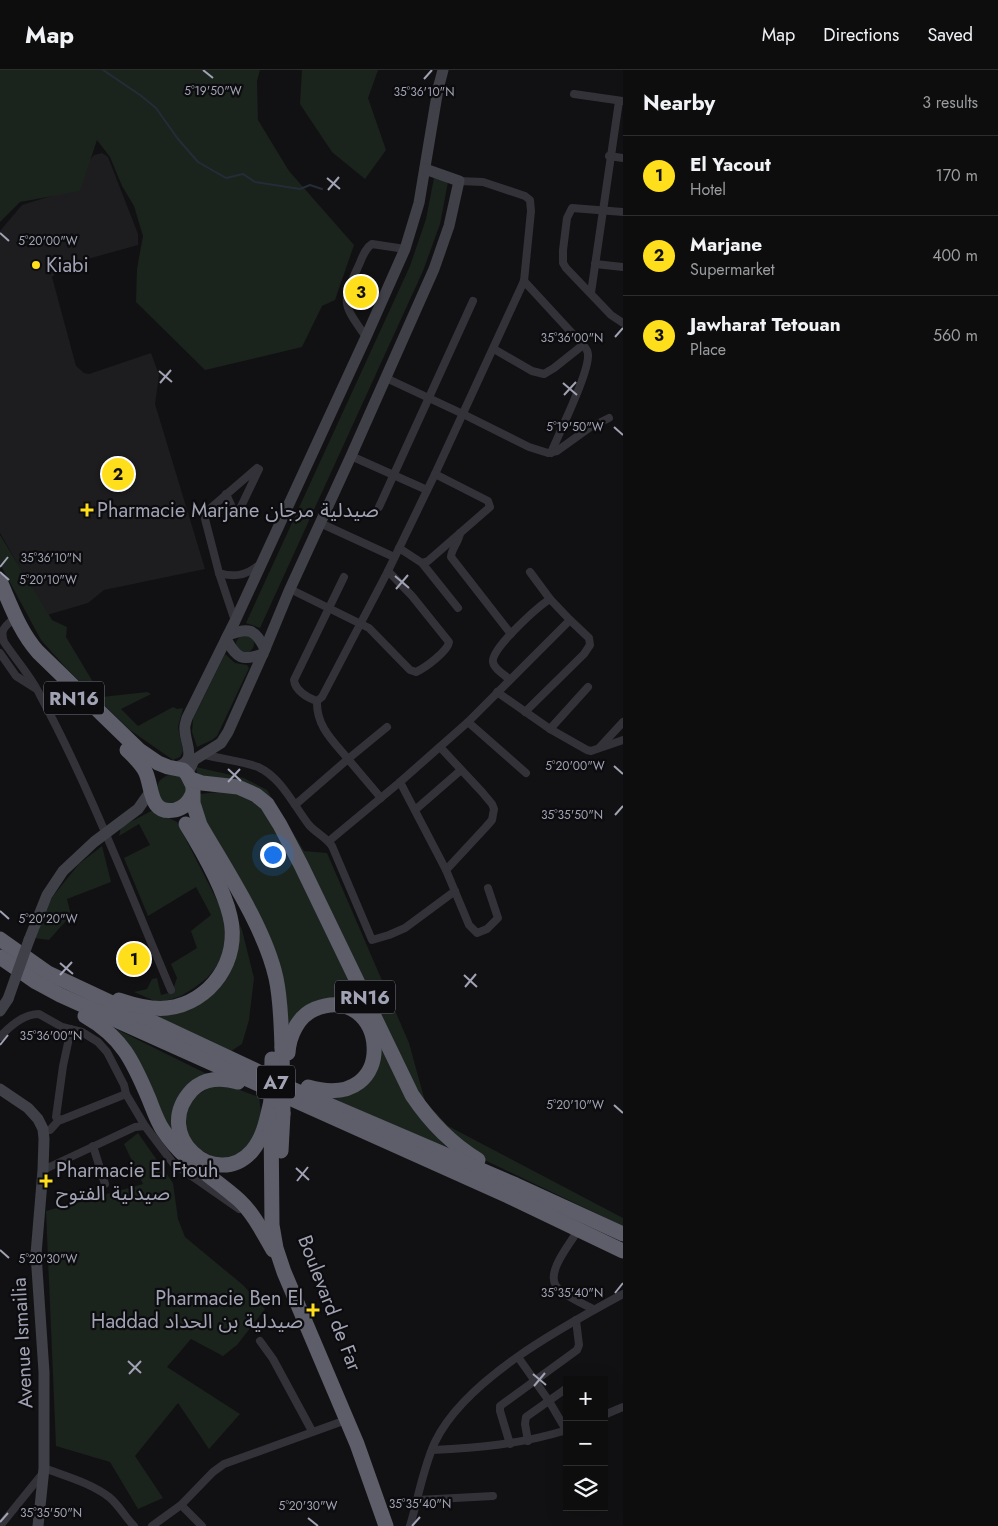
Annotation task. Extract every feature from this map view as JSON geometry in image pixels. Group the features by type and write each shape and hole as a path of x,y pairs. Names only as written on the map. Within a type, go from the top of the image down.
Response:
{"highway":[{"name":"RN16","path":"0,581 26,637 38,652 139,750 151,758 183,770 190,778 202,783 238,787 256,795 267,804 301,865 403,1079 428,1118 446,1138 469,1155 554,1196 563,1205 623,1234"},
{"name":"RN16","path":"0,601 18,639 28,653 137,760 146,773 152,796"},
{"path":"171,767 158,772 154,777 152,796 165,810 173,810 185,806 192,795"},
{"path":"190,778 193,786 194,808 200,825 253,918 268,951 279,991 277,1044 271,1101 258,1142 252,1151 241,1160 230,1164 210,1163 192,1154 184,1143 178,1128 179,1114 185,1098 195,1087 210,1079 236,1081 429,1167 508,1196 623,1250"},
{"path":"173,810 192,828 198,838 244,916 264,963 271,994 282,1076"},
{"path":"0,933 12,944 42,962 90,988 121,1000 150,1007 167,1008 185,1004 204,994 217,981 230,952 232,936 231,917 209,865 186,824"},
{"name":"A7","path":"0,939 48,973 258,1071 280,1084 563,1205"},
{"name":"A7","path":"0,957 36,982 60,995 508,1196"},
{"path":"0,966 101,1025 117,1039 132,1060 161,1127 175,1147 240,1201 256,1220 280,1262"},
{"path":"258,1071 322,1091 335,1092 351,1087 364,1078 373,1060 374,1040 367,1024 358,1014 344,1006 325,1006 312,1010 304,1016 295,1027 289,1043 282,1076 277,1116"},
{"path":"271,1101 277,1116"},
{"name":"Boulevard de Far","path":"277,1116 272,1225 280,1262 357,1444 386,1526"},
{"name":"Boulevard de Far","path":"277,1116 280,1218 286,1251 309,1314 376,1472 394,1526"}],"street":[{"path":"171,767 182,764 188,756 189,745 185,730 187,718 227,637 239,626 262,563 405,249 419,203 438,89 443,70"},
{"path":"574,94 621,101 609,156 591,293"},
{"path":"609,156 623,158"},
{"path":"317,701 322,697 388,571 464,414 524,281 531,211 530,200 525,196 483,182 460,180 425,169"},
{"path":"221,759 215,751 217,746 228,732 290,588 351,456 440,254 460,180"},
{"path":"623,212 603,209 574,208 569,210 566,218 563,263 611,315 623,323"},
{"path":"366,337 352,317 346,300 347,292 366,250 372,244 405,249"},
{"path":"595,264 623,267"},
{"path":"524,281 583,345 588,354 588,361 580,384 551,453"},
{"path":"380,507 473,301"},
{"path":"494,349 532,371 544,374 583,345"},
{"path":"386,378 529,447 551,453 589,428 609,418"},
{"path":"351,456 427,490"},
{"path":"226,494 235,514 238,515 258,468 226,494 208,510 205,518 219,573 239,626 256,634 264,652"},
{"path":"422,563 428,561 488,509 490,504 477,495 435,474"},
{"path":"320,523 394,557"},
{"path":"460,533 458,542 451,553 451,558 511,634"},
{"path":"399,548 422,563 458,608"},
{"path":"219,573 236,576 252,571 262,563"},
{"path":"290,588 360,622 373,631 414,672 420,671 448,647 449,644 446,637 412,596 388,571"},
{"path":"525,712 584,654 590,645 589,638 550,599 530,572"},
{"path":"317,701 297,688 294,680 344,576"},
{"path":"509,679 494,665 493,658 497,650 511,634 550,599"},
{"path":"328,841 400,782 468,722 570,620"},
{"path":"10,622 4,627 2,636 36,688 106,833 171,990"},
{"path":"227,637 233,651 242,658 250,658 264,652"},
{"path":"0,654 16,676 36,688"},
{"path":"550,729 588,687"},
{"path":"497,692 550,729 588,750 591,751 623,740"},
{"path":"317,701 318,717 323,730 381,798"},
{"path":"468,722 526,772"},
{"path":"599,748 623,722"},
{"path":"295,805 387,727"},
{"path":"190,778 189,768 198,756 217,746"},
{"path":"440,747 492,804 494,815 486,828 446,870"},
{"path":"198,756 205,755 258,767 278,784 310,826 328,841 372,940 389,936 405,928 456,891"},
{"path":"415,810 461,770"},
{"path":"400,782 446,870 469,926 477,933 487,929 498,918 496,907 488,888"},
{"path":"0,1011 8,998 47,895 55,882 79,854 152,796"},
{"path":"0,1037 14,1024 34,1014 45,1016 62,1027 82,1032 89,1036 106,1052 124,1085 126,1094 145,1126 168,1158 236,1207 267,1240"},
{"path":"59,1120 56,1116 63,1066 71,1029"},
{"path":"0,1089 28,1108 38,1119 43,1132 50,1130 59,1120 79,1114 126,1094"},
{"path":"43,1170 135,1127 145,1126"},
{"name":"Avenue Ismailia","path":"38,1526 44,1469 44,1348 37,1284 36,1254 43,1170 43,1132"},
{"path":"94,1146 105,1184"},
{"path":"578,1230 554,1271 554,1281 556,1287 593,1310"},
{"path":"410,1526 432,1450 444,1428 467,1399 490,1378 518,1357 576,1320 623,1294"},
{"path":"510,1444 500,1407 504,1402 577,1350 579,1345 576,1320"},
{"path":"260,1341 273,1359 312,1432"},
{"path":"518,1357 549,1401 563,1425"},
{"path":"528,1441 525,1424 526,1418 563,1391"},
{"path":"608,1413 623,1407"},
{"path":"152,1526 181,1506 209,1476 224,1464 346,1420"},
{"path":"432,1450 510,1444 563,1431"},
{"path":"0,1526 44,1469 107,1495 119,1506 134,1526"},
{"path":"417,1500 493,1496"},
{"path":"181,1506 200,1525"}],"shaded area":[{"path":"0,70 260,70 257,81 258,120 289,171 354,245 335,300 322,306 302,347 205,370 136,302 137,269 143,236 134,206 122,186 110,157 97,140 80,191 20,202 0,222"},
{"path":"302,70 378,70 368,98 386,150 365,179 332,152 300,104"},
{"path":"102,153 108,157 138,234 138,245 66,265 52,277 76,366 84,373 89,374 151,353 159,375 155,404 205,569 104,590 88,603 47,615 0,533 0,231 22,205 77,188 88,162 94,155"},
{"path":"434,178 448,182 440,224 423,271 260,628 246,623 410,266 426,219"},
{"path":"0,535 52,620 67,627 66,637 102,697 147,692 151,694 121,709 138,726 173,707 177,709 183,708 178,727 183,751 180,757 173,760 130,730 66,668 41,640 0,564"},
{"path":"241,635 249,635 254,640 252,651 241,653 236,648 236,640"},
{"path":"225,654 235,663 247,665 249,668 217,736 197,747 192,732 193,719"},
{"path":"196,767 244,778 267,790 304,851 327,853 409,1043 425,1101 448,1126 623,1218 623,1226 478,1157 430,1114 265,801 198,778"},
{"path":"171,774 178,775 188,784 184,802 164,804 159,795 157,786 161,779"},
{"path":"228,791 257,803 262,807 276,829 423,1121 452,1154 411,1133 332,1098 358,1089 376,1067 359,1014 314,1010 287,1039 284,991 197,807 200,794"},
{"path":"153,810 177,822 222,910 227,931 221,961 207,978 181,996 159,1003 134,992 147,989 152,979 157,978 161,995 172,992 177,978 171,964 197,948 191,931 211,915 196,887 148,916 124,858 150,845 139,824 119,836 121,827"},
{"path":"102,846 111,882 67,899 71,915 49,940 34,938 53,896 79,864"},
{"path":"233,911 242,930 254,978 249,1020 242,1044 228,1053 147,1013 222,984"},
{"path":"104,1023 209,1075 193,1083 175,1142"},
{"path":"212,1086 229,1086 259,1097 262,1120 245,1153 222,1161 189,1144 183,1114 194,1097"},
{"path":"138,1133 173,1183 178,1219 185,1237 243,1285 265,1309 237,1345 223,1356 191,1339 167,1367 240,1414 209,1449 178,1403 135,1456 163,1498 138,1509 110,1462 56,1446 46,1211 143,1184 124,1144"}],"waterway":[{"path":"103,70 156,108 178,139 198,162 226,178 243,174 255,182 300,189 310,185 322,189"}],"place":[{"name":"Kiabi","path":"36,265"},
{"name":"Jawharat Tetouan","path":"361,292"},
{"name":"Marjane","path":"118,474"},
{"name":"Pharmacie Marjane صيدلية مرجان","path":"87,510"},
{"name":"El Yacout","path":"134,959"},
{"name":"Pharmacie El Ftouh صيدلية الفتوح","path":"46,1181"},
{"name":"Pharmacie Ben El Haddad صيدلية بن الحداد","path":"313,1310"}]}
